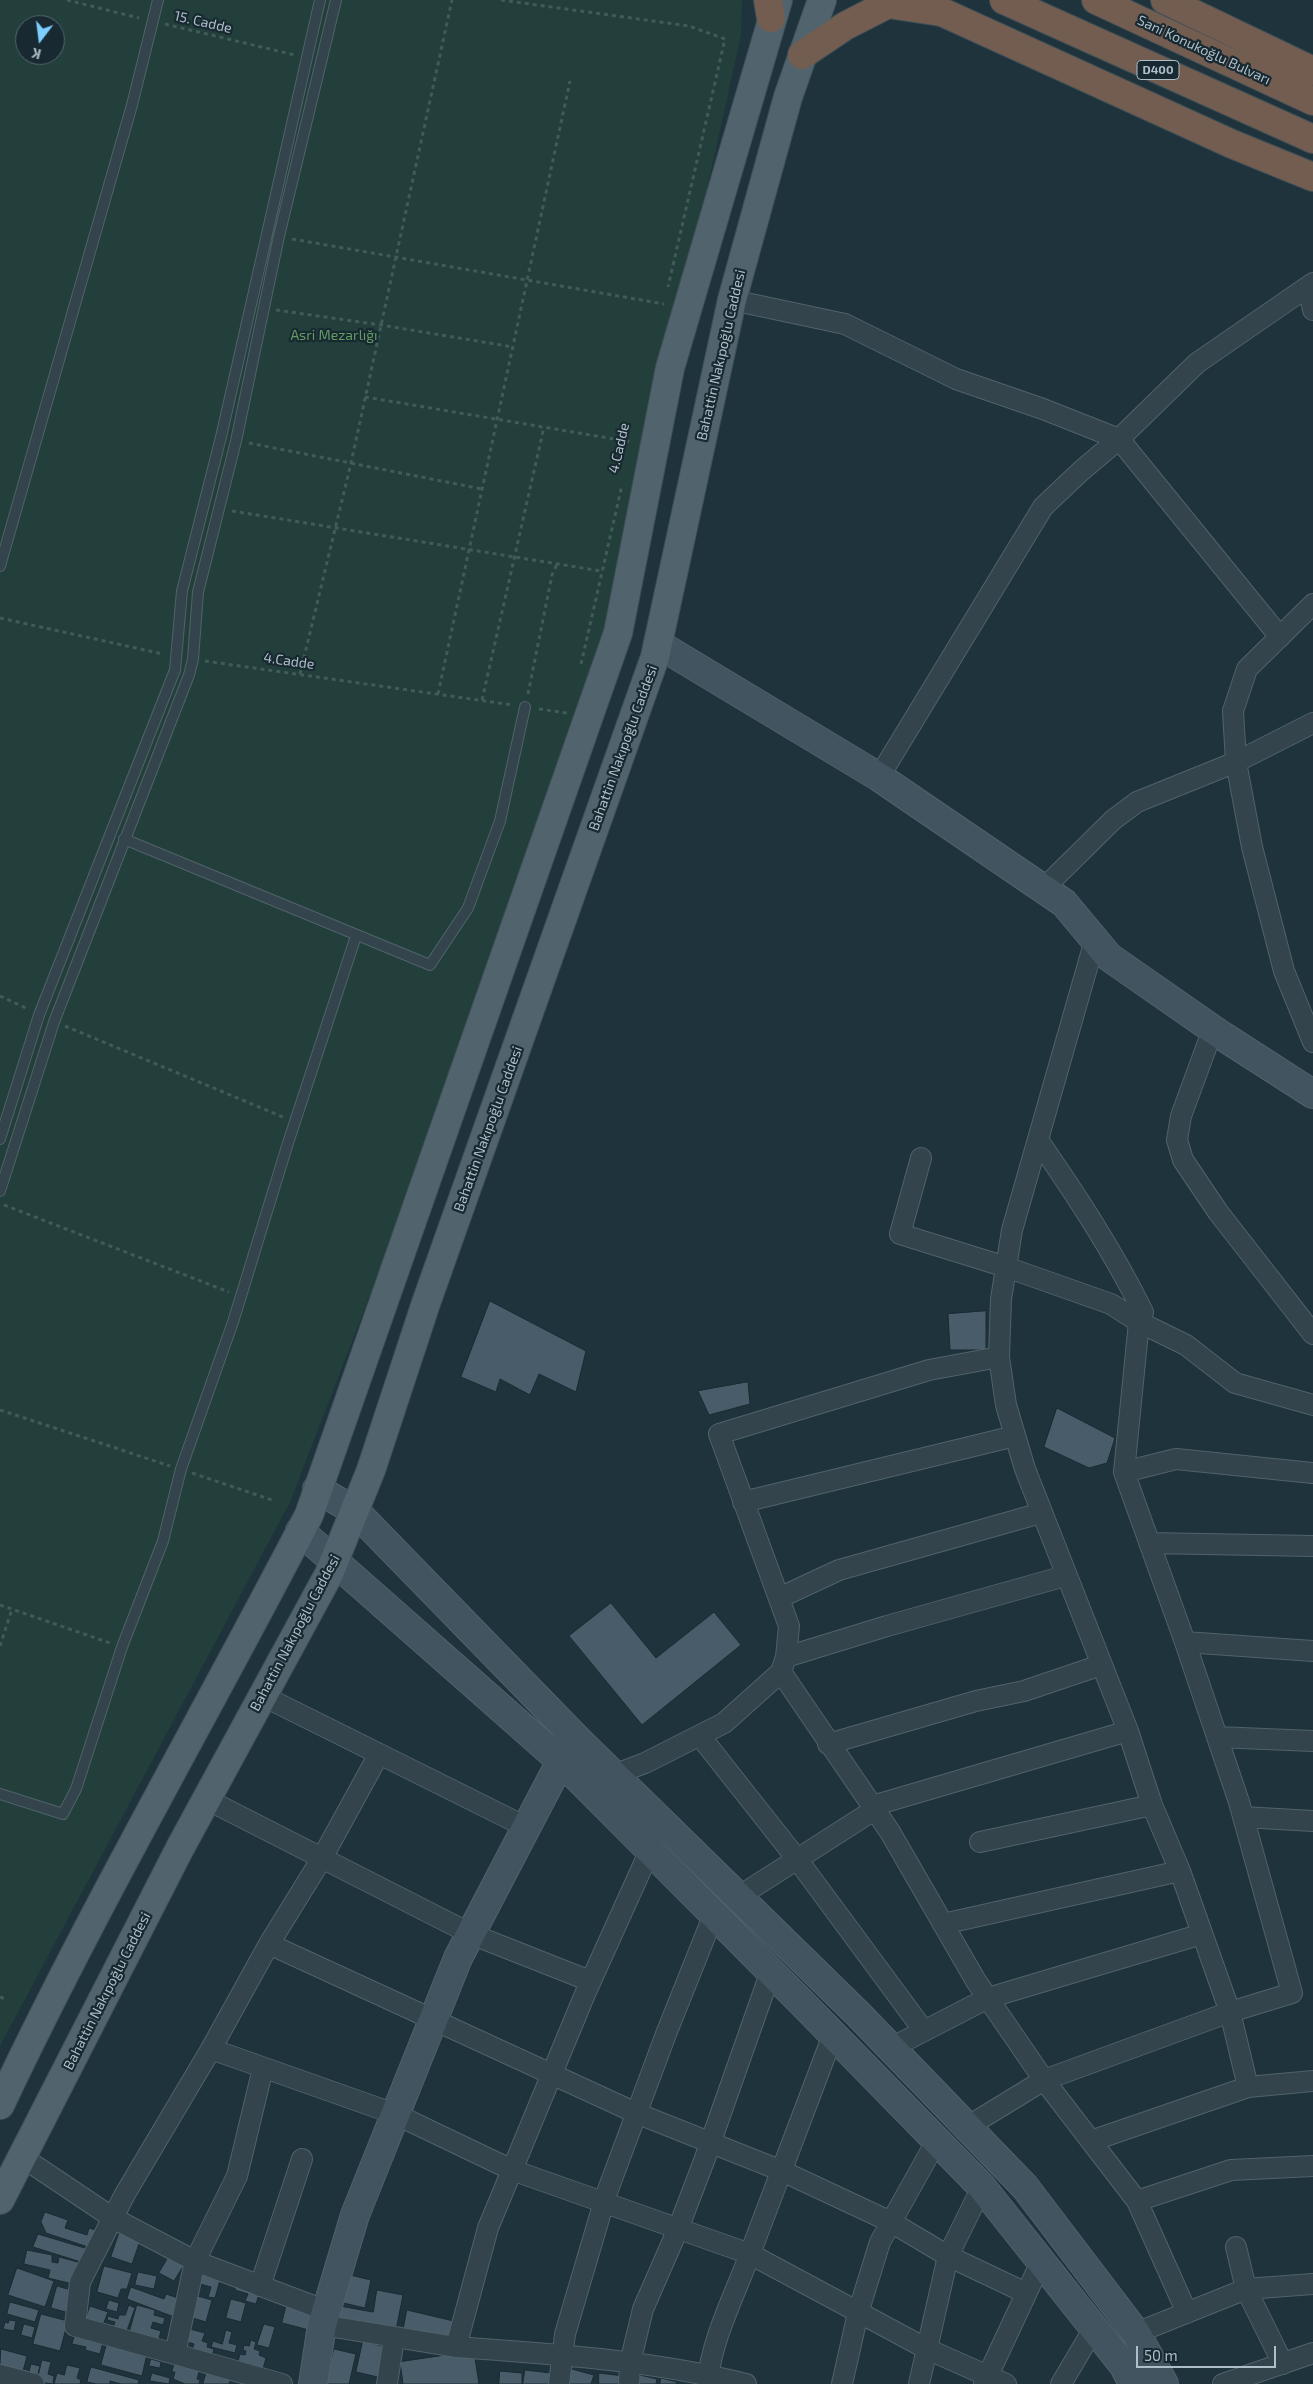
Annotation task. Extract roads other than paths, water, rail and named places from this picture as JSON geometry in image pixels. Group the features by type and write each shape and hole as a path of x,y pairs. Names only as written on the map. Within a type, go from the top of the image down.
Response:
{"highway":[{"name":"D400","path":"1004,0 1313,139"},
{"name":"Sani Konukoğlu Bulvarı","path":"1096,0 1313,101"},
{"path":"1164,0 1313,71"},
{"path":"802,55 845,26 888,4 933,4 1232,144 1313,177"}],"main road":[{"name":"Bahattin Nakıpoğlu Caddesi","path":"0,2200 206,1799 334,1561 371,1470 429,1294 655,657 732,300 788,97 822,0"},
{"path":"0,2105 43,2013 252,1625 300,1531 317,1489 618,633 670,368 772,6"},
{"path":"658,644 879,777 1064,903 1109,957 1213,1029 1313,1094"},
{"path":"317,1489 355,1512 613,1775 891,2048 1025,2187 1136,2333 1164,2384"},
{"path":"300,1531 561,1761 834,2034 982,2187 1124,2366 1133,2384"},
{"path":"313,2384 324,2318 355,2215 458,1958 561,1761"}],"street":[{"path":"879,777 1043,507 1119,439 1197,363 1310,285 1313,310"},
{"path":"732,300 845,324 956,379 1043,409 1119,439 1280,637"},
{"path":"1313,604 1247,669 1233,711 1236,762 1252,847 1284,971 1313,1042"},
{"path":"1043,889 1113,820 1137,802 1236,762 1313,723"},
{"path":"1095,940 1012,1230 1001,1299 999,1357 1006,1405 1015,1436 1065,1576 1128,1731 1152,1806 1180,1871 1230,2012 1248,2087"},
{"path":"1213,1029 1181,1116 1177,1140 1183,1160 1218,1212 1313,1334"},
{"path":"967,2127 1044,2080 1230,2012 1292,1993 1243,1817 1218,1737 1124,1472 1140,1322 1143,1312 1125,1277 1081,1202 1038,1140"},
{"path":"921,1158 900,1234 1006,1267 1111,1304 1140,1322 1186,1345 1235,1383 1313,1405"},
{"path":"999,1357 929,1370 719,1434 789,1626 783,1664 828,1744 890,1832 988,1998 1044,2080 1137,2201 1187,2313"},
{"path":"743,1502 1015,1436"},
{"path":"1124,1472 1176,1459 1313,1473"},
{"path":"778,1598 839,1570 1041,1512"},
{"path":"1149,1543 1313,1546"},
{"path":"613,1775 645,1763 724,1723 783,1664 887,1626 1065,1576"},
{"path":"1185,1642 1313,1650"},
{"path":"828,1744 976,1701 1024,1691 1101,1665"},
{"path":"263,1696 526,1827"},
{"path":"738,1896 873,1808 1128,1731"},
{"path":"700,1736 797,1859 924,2031"},
{"path":"1218,1737 1313,1741"},
{"path":"282,2384 75,2326 80,2282 113,2218 211,2049 269,1944 322,1858 379,1754"},
{"path":"206,1799 471,1934 590,1981"},
{"path":"980,1842 1152,1806"},
{"path":"1243,1817 1313,1821"},
{"path":"456,2346 488,2228 590,1981 650,1850"},
{"path":"943,1924 1180,1871"},
{"path":"559,2384 566,2334 604,2201 636,2113 714,1914"},
{"path":"891,2048 988,1998 1202,1934"},
{"path":"269,1944 636,2113 782,2171 891,2222 948,2256 1026,2293"},
{"path":"628,2384 630,2363 642,2309 678,2229 711,2142 771,1971"},
{"path":"708,2379 725,2315 834,2034"},
{"path":"211,2049 396,2114 512,2170 750,2254 986,2380 1006,2384"},
{"path":"175,2354 195,2261 237,2176 263,2068"},
{"path":"1091,2141 1248,2087 1313,2081"},
{"path":"842,2384 858,2313 880,2242 937,2140"},
{"path":"22,2157 113,2218 195,2261 260,2286 324,2318 394,2338 456,2346 563,2354 630,2363 708,2379 746,2384"},
{"path":"260,2286 302,2159"},
{"path":"1137,2201 1231,2170 1313,2166"},
{"path":"919,2384 948,2256 982,2187"},
{"path":"1236,2247 1246,2289 1283,2364"},
{"path":"986,2380 1041,2262"},
{"path":"1136,2333 1246,2289 1313,2284"},
{"path":"1061,2384 1094,2328"},
{"path":"387,2384 394,2338"},
{"path":"1224,2384 1313,2353"},
{"path":"0,2375 34,2384"}],"lane":[{"path":"0,566 132,105 158,0"},
{"path":"0,1139 40,1015 175,670 182,591 221,437 320,0"},
{"path":"0,1191 54,1022 189,675 193,659 198,592 236,441 279,236 336,0"},
{"path":"124,839 430,965 468,908 500,821 525,707"},
{"path":"0,1794 63,1814 76,1789 122,1647 163,1541 180,1469 241,1296 295,1122 356,936"}],"park label":[{"name":"Asri Mezarlığı","path":"334,335"}]}
